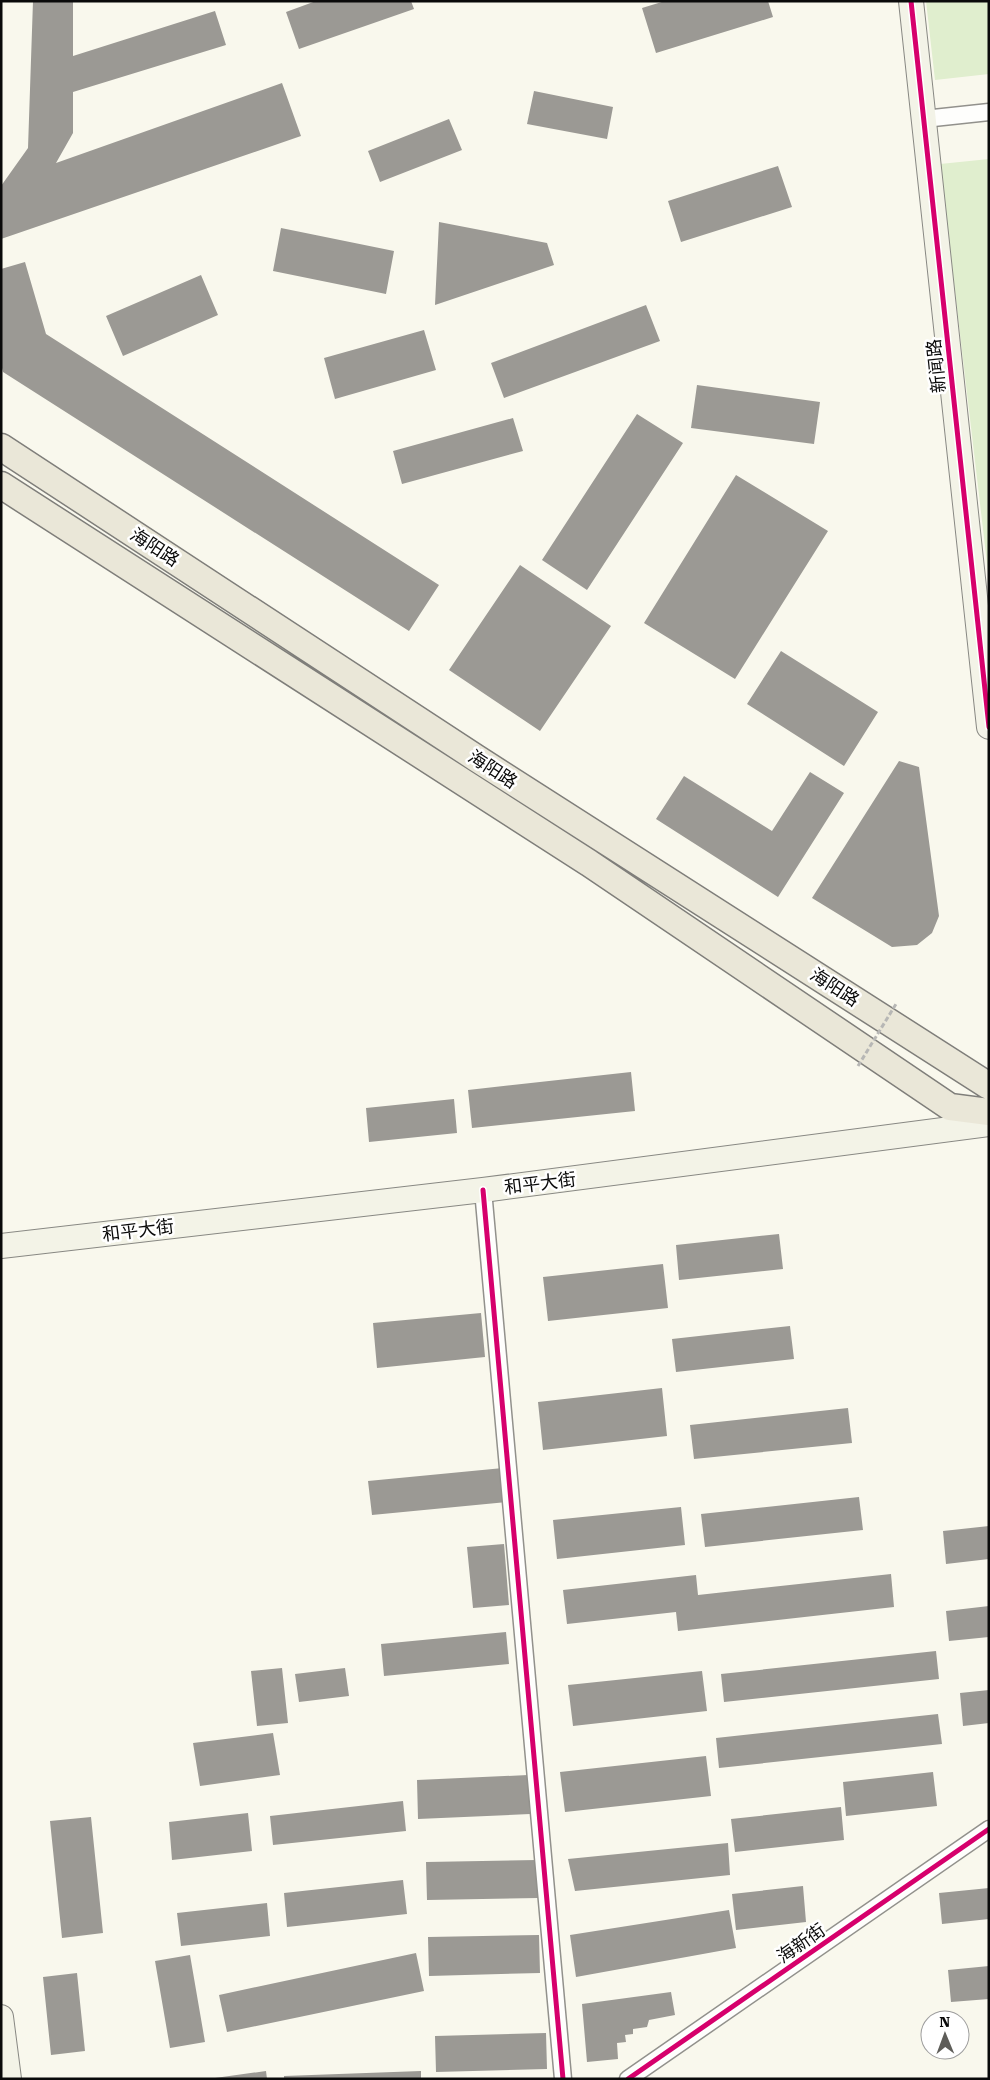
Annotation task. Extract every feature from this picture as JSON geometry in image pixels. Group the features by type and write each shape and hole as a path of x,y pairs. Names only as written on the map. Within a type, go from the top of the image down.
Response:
{"main road":[{"name":"新闻路","path":"911,1 989,727"},
{"name":"海阳路","path":"1,447 476,758 989,1086"},
{"name":"海阳路","path":"1,485 589,863 950,1106 989,1112"},
{"name":"和平大街","path":"1,1246 483,1190 989,1124"},
{"path":"1,2017 9,2079"}],"street":[{"path":"924,119 989,112"},
{"path":"483,1190 563,2079"},
{"name":"海新街","path":"628,2079 989,1829"}],"path":[{"path":"858,1066 896,1004"}],"green space":[{"path":"926,1 989,1 989,74 935,80"},
{"path":"989,159 989,580 940,164"}],"building":[{"path":"33,1 73,1 73,56 215,11 226,45 73,92 73,133 56,163 282,83 301,136 1,239 1,186 28,148"},
{"path":"316,1 411,1 414,9 299,49 286,12"},
{"path":"665,1 768,1 773,17 656,53 642,8"},
{"path":"534,91 613,107 607,139 527,124"},
{"path":"449,119 462,150 380,182 368,151"},
{"path":"778,166 792,207 681,242 668,201"},
{"path":"439,222 547,243 554,265 435,305"},
{"path":"281,228 394,251 386,294 273,271"},
{"path":"25,262 46,334 439,585 409,631 3,372 1,364 1,269"},
{"path":"201,275 218,315 123,356 106,316"},
{"path":"646,305 660,341 504,398 491,363"},
{"path":"424,330 436,370 335,399 324,358"},
{"path":"697,385 820,402 814,444 691,428"},
{"path":"637,414 683,443 587,590 542,560"},
{"path":"513,418 523,451 402,484 393,451"},
{"path":"736,475 828,531 735,679 644,623"},
{"path":"520,565 611,626 540,731 449,670"},
{"path":"781,651 878,712 844,766 747,704"},
{"path":"899,761 919,767 939,916 932,933 917,945 892,947 812,898"},
{"path":"810,772 844,793 778,897 656,819 684,776 772,831"},
{"path":"631,1072 635,1111 472,1128 468,1090"},
{"path":"454,1099 457,1133 369,1142 366,1108"},
{"path":"779,1234 783,1269 679,1280 676,1245"},
{"path":"663,1264 668,1308 548,1321 543,1277"},
{"path":"481,1313 485,1357 377,1368 373,1323"},
{"path":"790,1326 794,1359 676,1372 672,1339"},
{"path":"662,1388 667,1436 543,1450 538,1402"},
{"path":"848,1408 852,1443 694,1459 690,1425"},
{"path":"503,1468 507,1502 372,1515 368,1481"},
{"path":"859,1497 863,1530 705,1547 701,1514"},
{"path":"681,1507 685,1545 557,1559 553,1520"},
{"path":"989,1526 989,1559 946,1564 943,1531"},
{"path":"504,1544 509,1605 473,1608 467,1547"},
{"path":"891,1574 894,1607 678,1631 676,1612 567,1624 563,1590 696,1575 698,1595"},
{"path":"989,1606 989,1637 949,1641 946,1611"},
{"path":"506,1632 509,1664 384,1676 381,1644"},
{"path":"936,1651 939,1679 724,1702 721,1674"},
{"path":"282,1668 288,1723 257,1726 251,1671"},
{"path":"345,1668 349,1696 299,1702 295,1674"},
{"path":"702,1671 707,1711 573,1726 568,1685"},
{"path":"989,1690 989,1723 963,1726 960,1693"},
{"path":"938,1714 942,1744 719,1768 716,1738"},
{"path":"273,1733 280,1775 200,1786 193,1743"},
{"path":"706,1756 711,1796 565,1812 560,1772"},
{"path":"933,1772 937,1806 846,1816 843,1782"},
{"path":"528,1775 530,1814 418,1819 417,1780"},
{"path":"403,1801 406,1831 273,1845 270,1816"},
{"path":"841,1807 844,1840 735,1852 731,1819"},
{"path":"248,1813 252,1851 172,1860 169,1822"},
{"path":"91,1817 103,1933 62,1938 50,1821"},
{"path":"728,1843 730,1875 575,1891 568,1859"},
{"path":"537,1860 538,1898 427,1900 426,1862"},
{"path":"403,1880 407,1914 287,1927 284,1893"},
{"path":"803,1886 806,1922 736,1930 732,1894"},
{"path":"989,1888 989,1919 942,1924 939,1893"},
{"path":"267,1903 270,1936 181,1946 177,1913"},
{"path":"729,1910 736,1948 576,1977 570,1935"},
{"path":"539,1935 540,1973 429,1976 428,1937"},
{"path":"416,1953 424,1991 227,2032 219,1995"},
{"path":"190,1955 205,2042 170,2048 155,1961"},
{"path":"989,1966 989,1999 951,2002 948,1970"},
{"path":"77,1973 85,2051 51,2055 43,1977"},
{"path":"671,1992 675,2015 649,2020 647,2027 633,2029 633,2034 625,2035 626,2042 617,2043 618,2059 587,2062 582,2004"},
{"path":"546,2033 547,2069 436,2072 435,2036"},
{"path":"266,2071 267,2079 215,2079 215,2078"},
{"path":"421,2071 421,2079 284,2079 284,2076"}],"cycle path":[{"path":"911,1 989,727"},
{"path":"483,1190 563,2079"},
{"path":"628,2079 989,1829"}]}
